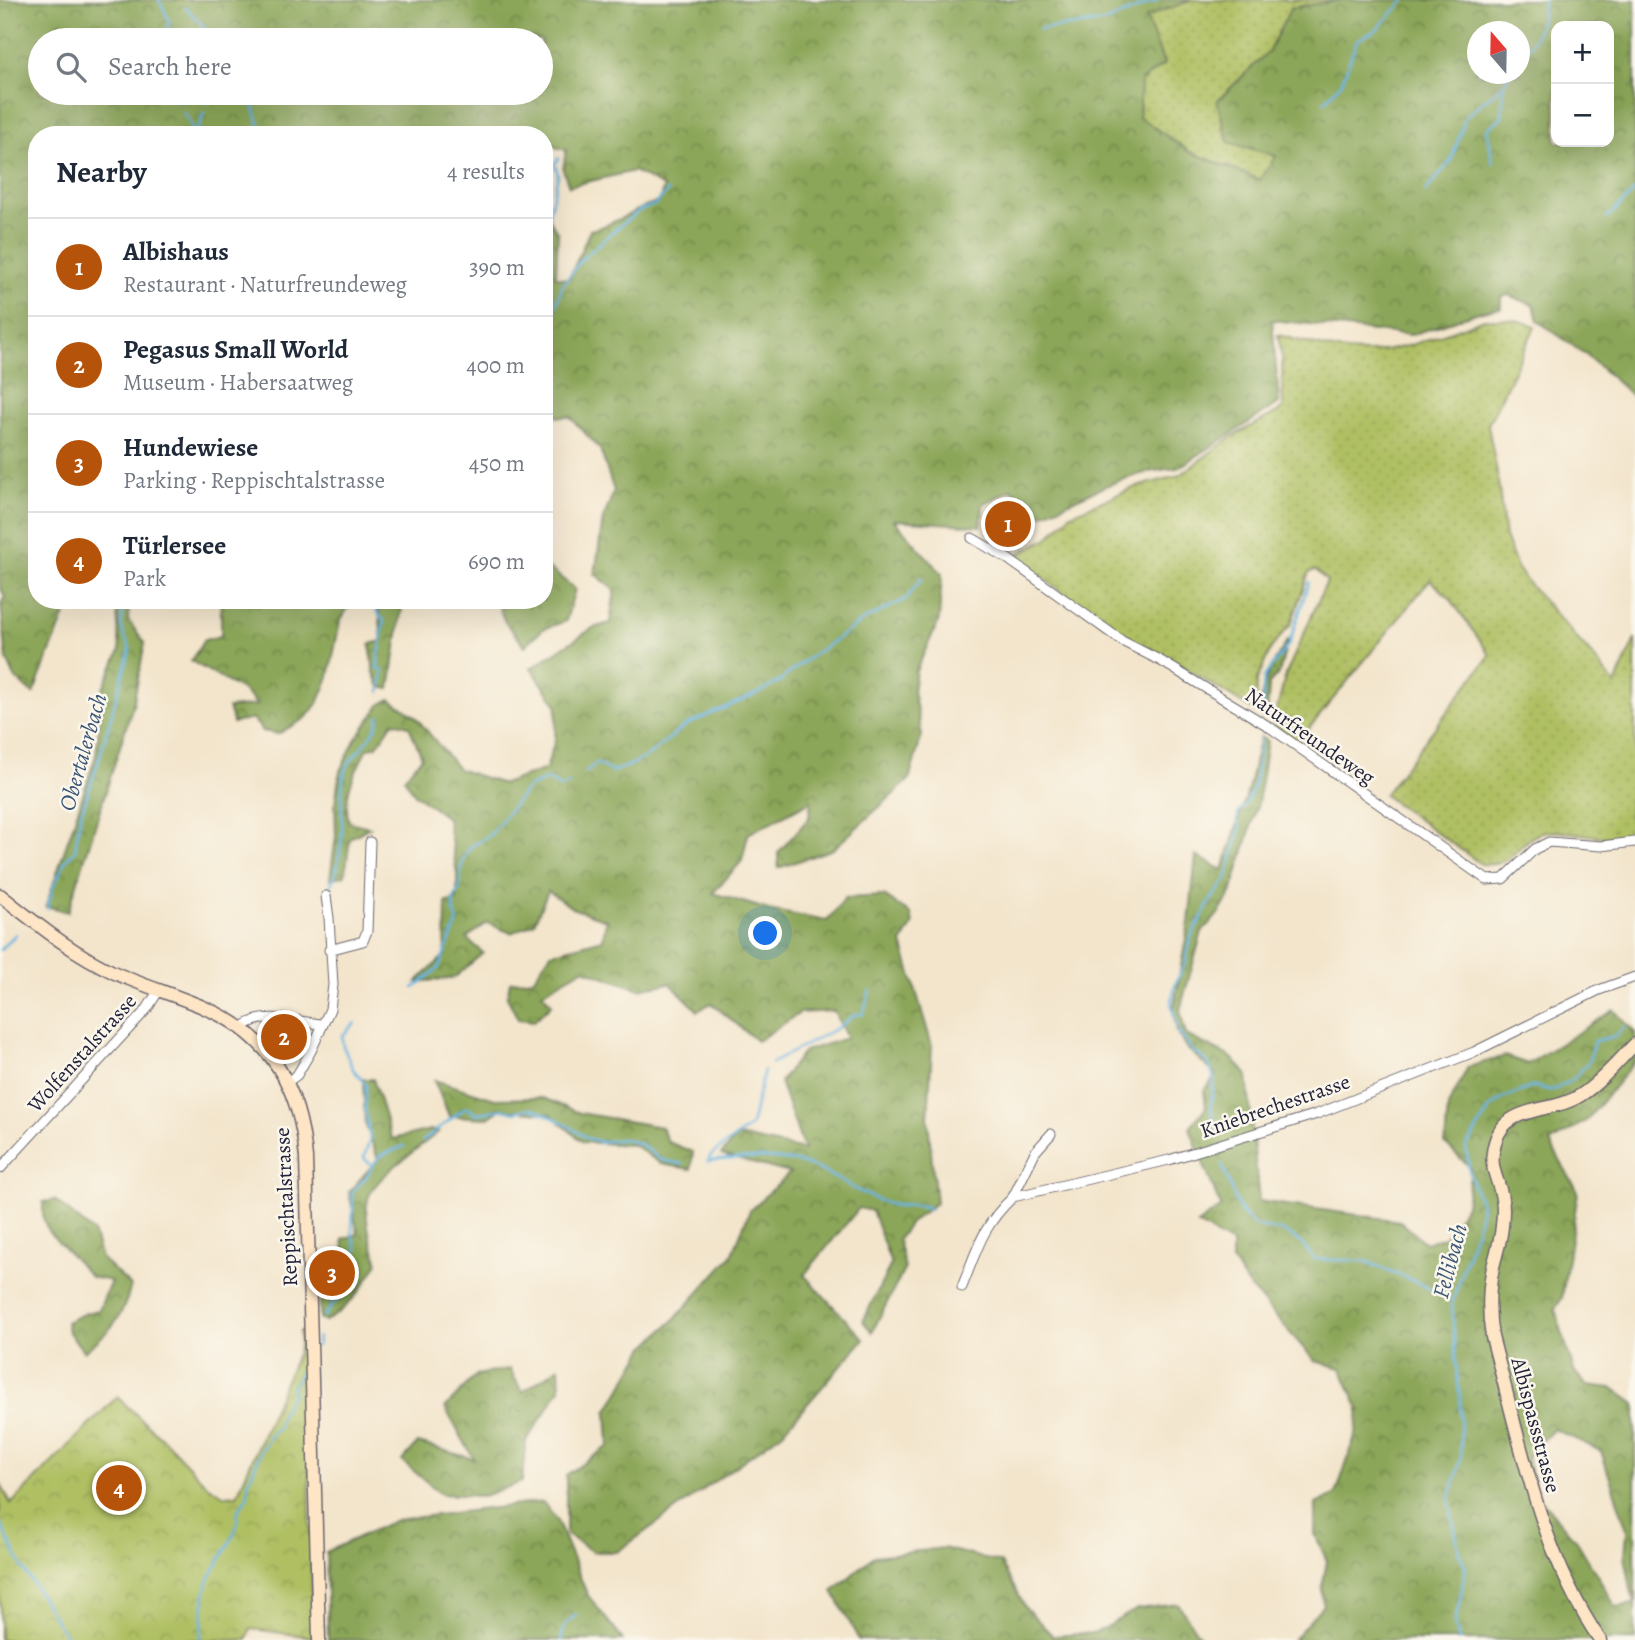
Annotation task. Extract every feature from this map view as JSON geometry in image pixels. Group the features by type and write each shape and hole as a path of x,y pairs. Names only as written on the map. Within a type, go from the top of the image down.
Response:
{"main road":[{"name":"Reppischtalstrasse","path":"0,895 70,948 116,973 207,1008 242,1028 268,1053 288,1082 300,1114 306,1158 318,1640"},
{"name":"Albispassstrasse","path":"1600,1640 1582,1610 1545,1530 1492,1336 1489,1286 1502,1231 1503,1209 1492,1158 1501,1130 1522,1113 1561,1104 1581,1095 1635,1044"}],"street":[{"name":"Naturfreundeweg","path":"972,538 1009,559 1122,641 1161,661 1269,726 1487,880 1503,879 1535,849 1549,842 1601,846 1635,842"},
{"path":"329,950 363,941 367,932 370,842"},
{"path":"288,1082 297,1075 311,1051 330,1009 333,985 326,896"},
{"name":"Kniebrechestrasse","path":"1013,1197 1169,1160 1317,1114 1474,1052 1599,990 1635,977"},
{"name":"Wolfenstalstrasse","path":"0,1169 148,1009 159,990"},
{"path":"242,1028 251,1021 260,1019 321,1024"},
{"path":"962,1287 981,1237 995,1214 1013,1197 1035,1152 1051,1134"}],"green space":[{"path":"0,0 1191,0 1146,17 1164,64 1141,81 1139,117 1190,152 1260,180 1276,156 1228,142 1217,101 1269,51 1291,8 1343,0 1635,0 1635,398 1586,355 1538,321 1534,305 1508,295 1501,297 1501,308 1482,311 1411,335 1272,320 1279,403 1178,468 1123,479 1036,517 1012,489 983,504 981,526 894,520 942,574 939,620 916,671 913,691 922,735 909,780 833,849 778,868 778,853 809,818 811,801 748,834 742,861 713,893 769,910 827,921 845,898 884,896 911,914 913,924 902,943 932,1046 928,1119 936,1203 910,1223 898,1240 905,1268 872,1332 863,1321 891,1264 872,1211 859,1208 804,1275 864,1339 783,1432 617,1552 593,1552 566,1534 566,1475 609,1446 607,1412 645,1347 675,1319 732,1255 750,1210 790,1173 721,1155 737,1136 804,1150 780,1082 804,1051 847,1038 834,1011 800,1013 757,1041 711,1003 698,1011 670,983 639,989 583,969 542,993 552,1004 534,1021 518,1019 507,997 510,982 533,979 551,953 603,939 606,920 572,908 548,891 534,923 511,933 487,923 467,938 483,953 454,978 417,982 445,955 446,902 457,900 457,873 447,818 415,794 404,778 422,757 409,726 393,722 377,746 367,749 362,757 348,793 347,812 349,822 370,827 350,838 345,875 330,879 340,771 355,740 381,704 390,699 415,716 458,769 503,784 546,769 555,740 557,705 531,668 593,628 610,623 615,590 595,574 603,519 614,491 600,449 570,417 553,416 553,225 558,233 556,277 569,279 590,230 659,201 664,187 634,171 569,186 563,170 566,150 553,146 553,126 28,126 28,609 67,609 33,694 15,678 7,660 1,606 5,597 0,587"},
{"path":"1191,0 1343,0 1291,8 1269,51 1217,101 1276,156 1260,180 1190,152 1139,117 1141,81 1164,64 1146,17"},
{"path":"1485,319 1517,321 1535,327 1488,425 1505,537 1517,567 1615,685 1635,639 1635,772 1630,811 1632,836 1611,838 1564,832 1540,833 1508,859 1492,864 1481,864 1384,795 1490,655 1449,597 1430,580 1297,743 1273,724 1286,674 1327,581 1316,570 1309,572 1291,624 1271,648 1257,680 1256,712 1179,664 1099,621 1015,556 1048,538 1071,514 1133,488 1180,475 1231,437 1283,409 1282,358 1278,335 1342,350 1378,352 1409,345"},
{"path":"553,571 575,589 566,621 543,629 525,646 505,622 500,609 553,609"},
{"path":"117,609 129,609 128,620 145,643 133,705 68,912 46,906 96,756 103,688 120,651"},
{"path":"221,609 347,609 340,621 329,677 319,701 306,718 278,734 263,731 253,719 233,723 228,708 257,705 245,692 191,661 204,640 221,636"},
{"path":"379,609 402,609 390,689 380,687 374,673 370,644 382,641"},
{"path":"1288,640 1279,673 1269,684 1267,715 1261,716 1264,685 1271,667"},
{"path":"1260,737 1267,741 1258,803 1232,891 1220,912 1202,932 1180,1010 1186,1035 1231,1057 1247,1075 1259,1201 1400,1221 1425,1243 1445,1237 1466,1205 1471,1168 1445,1144 1448,1106 1468,1067 1505,1056 1528,1064 1614,1010 1635,1033 1635,1061 1587,1120 1550,1143 1578,1192 1562,1298 1555,1309 1574,1371 1586,1385 1613,1388 1635,1404 1635,1640 1293,1640 1323,1605 1322,1587 1327,1561 1315,1534 1316,1504 1336,1494 1356,1434 1359,1409 1341,1368 1315,1361 1247,1284 1232,1261 1232,1244 1197,1224 1221,1207 1190,1127 1206,1107 1204,1091 1216,1075 1186,1047 1177,1032 1173,1011 1189,922 1196,856 1223,870 1248,790","holes":["1554,1429 1601,1451 1627,1530 1625,1556 1634,1604 1616,1607 1578,1543 1537,1495 1527,1457"]},
{"path":"363,1079 373,1079 392,1139 430,1130 438,1132 398,1163 372,1191 368,1199 367,1215 378,1263 348,1304 325,1321 320,1319 320,1300 343,1274 343,1239 358,1234 349,1192 378,1159 365,1123"},
{"path":"434,1080 495,1099 543,1098 580,1113 661,1127 668,1142 693,1152 691,1169 661,1164 634,1145 583,1142 550,1114 501,1109 488,1118 449,1116"},
{"path":"55,1200 93,1232 101,1258 131,1286 124,1308 114,1324 84,1352 68,1331 66,1322 99,1310 111,1281 91,1277 48,1231 43,1217 43,1202"},
{"path":"299,1331 306,1332 313,1637 251,1629 247,1640 0,1640 0,1483 11,1504 117,1397 207,1485 225,1496 237,1495 298,1352"},
{"path":"559,1367 560,1389 526,1442 522,1482 483,1496 441,1494 402,1461 418,1443 474,1459 445,1408 476,1375 510,1369 522,1392"},
{"path":"543,1502 557,1521 587,1594 623,1640 328,1640 326,1552 396,1520"},
{"path":"944,1548 1001,1563 1025,1607 1053,1636 1095,1633 1137,1609 1178,1604 1202,1640 859,1640 833,1591 874,1556"}],"waterway":[{"path":"159,0 169,20 168,28"},
{"path":"1039,29 1105,22 1157,0"},
{"path":"1324,102 1342,82 1357,40 1376,30 1405,0"},
{"path":"1530,45 1537,32 1543,0"},
{"path":"186,8 205,28"},
{"path":"1425,192 1451,161 1466,116 1504,84"},
{"path":"1493,163 1487,129 1502,117 1503,86"},
{"path":"253,105 259,126"},
{"path":"184,113 191,126"},
{"path":"199,126 204,113"},
{"path":"553,196 558,175 555,163 559,158"},
{"path":"553,315 562,286 580,261 611,233 640,210 654,205 668,191"},
{"path":"1607,218 1635,191"},
{"path":"586,772 597,763 612,772 633,764 649,755 686,725 761,692 864,620 906,599 922,578"},
{"path":"1262,717 1264,677 1289,644 1309,582"},
{"name":"Obertalerbach","path":"47,909 53,887 66,860 75,850 80,817 130,649 121,625 124,609"},
{"path":"377,609 384,621 377,668 383,671 380,692"},
{"path":"333,935 329,887 333,881 340,850 344,775 352,759 374,732 379,716"},
{"path":"1217,1132 1211,1108 1214,1079 1209,1064 1192,1050 1179,1033 1171,1003 1175,985 1186,961 1191,937 1211,900 1226,880 1240,829 1238,813 1253,789 1260,740"},
{"path":"414,988 438,969 458,921 453,901 459,889 462,862 469,848 491,834 527,788 548,779 561,788 569,784"},
{"name":"Obertalerbach","path":"0,950 16,934"},
{"path":"772,1063 839,1027 854,1015 863,1014 870,990"},
{"path":"324,1316 357,1276 353,1262 357,1249 352,1233 351,1193 367,1176 372,1166 364,1158 370,1139 365,1108 366,1085 353,1069 343,1046 342,1036 355,1023"},
{"name":"Fellibach","path":"1459,1640 1455,1624 1466,1569 1459,1552 1449,1500 1461,1458 1460,1398 1452,1303 1479,1220 1481,1204 1470,1175 1466,1147 1490,1108 1502,1099 1534,1086 1556,1089 1573,1079 1589,1061 1594,1041 1616,1036 1625,1026"},
{"path":"708,1161 711,1155 751,1126 764,1070"},
{"path":"423,1141 465,1108 475,1114 504,1109 515,1112 532,1108 587,1138 601,1142 624,1139 640,1144 661,1160 682,1164"},
{"path":"372,1166 380,1156 404,1146"},
{"path":"708,1161 762,1158 790,1161 816,1168 870,1197 889,1204 922,1206 931,1210"},
{"path":"1222,1165 1240,1211 1255,1226 1285,1232 1301,1243 1314,1259 1365,1261 1452,1300"},
{"path":"317,1346 318,1337"},
{"path":"200,1640 209,1579 236,1529 237,1513 248,1495 248,1483 262,1449 273,1431 278,1429 283,1410 293,1393 292,1387 304,1367"},
{"path":"0,1523 23,1568 68,1640"},
{"path":"561,1640 565,1625 576,1615"}],"place":[{"name":"Albishaus","path":"1008,524"},
{"name":"Pegasus Small World","path":"284,1037"},
{"name":"Hundewiese","path":"332,1273"},
{"name":"Türlersee","path":"119,1488"}]}
